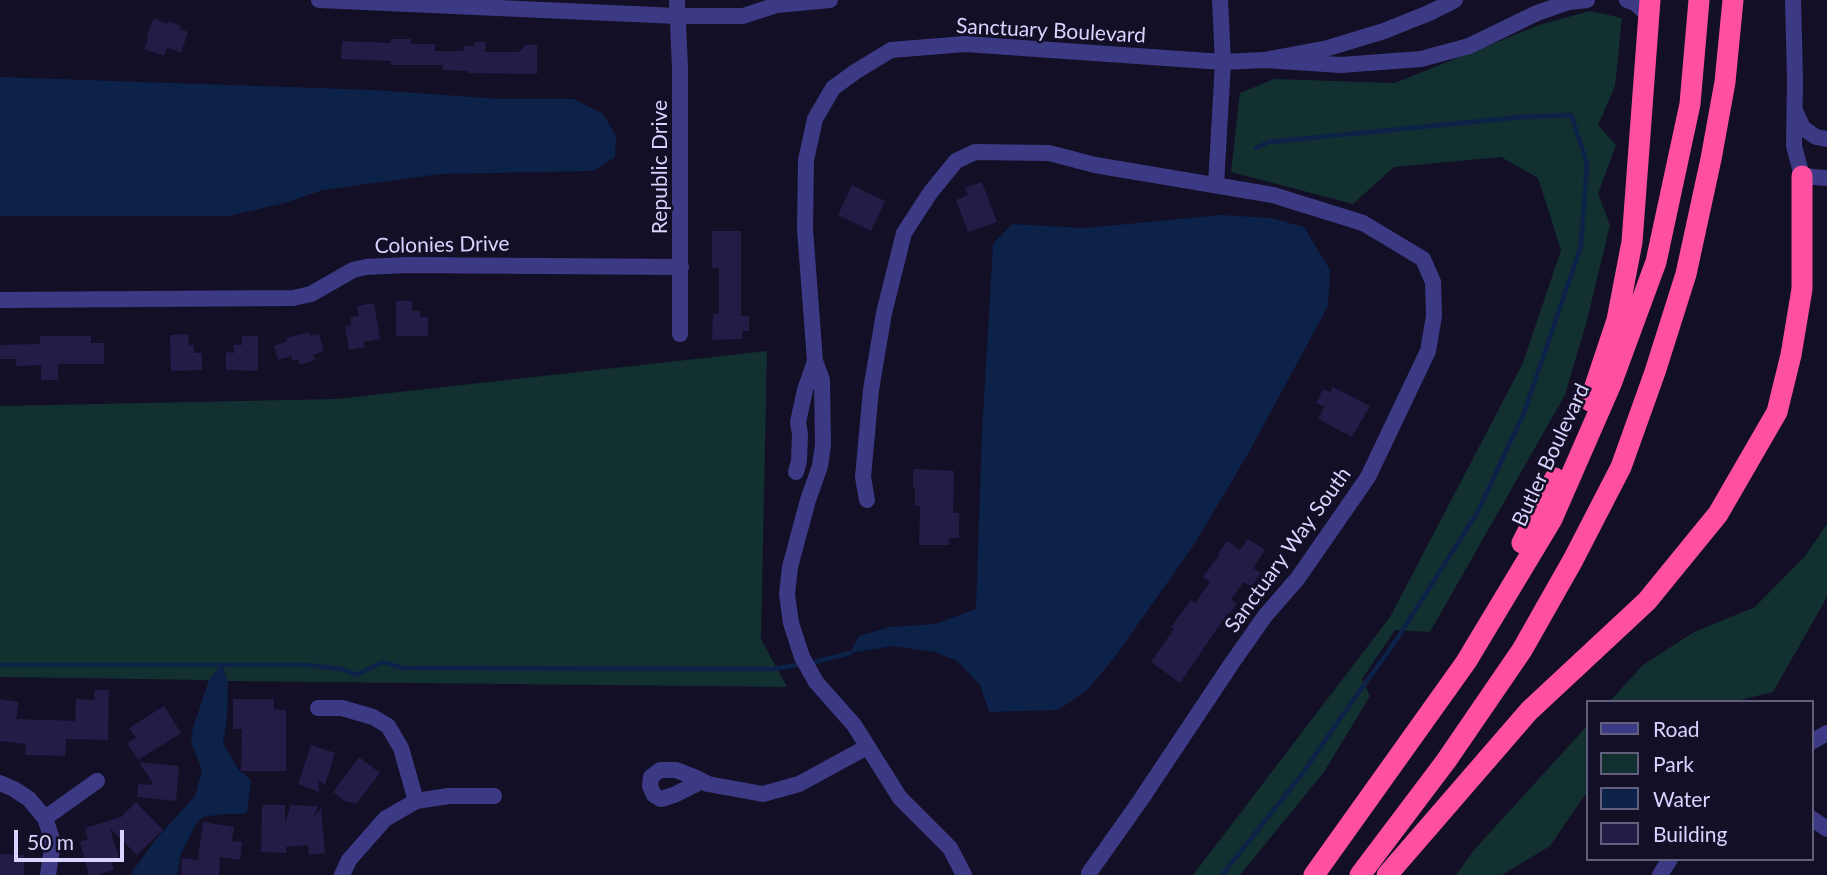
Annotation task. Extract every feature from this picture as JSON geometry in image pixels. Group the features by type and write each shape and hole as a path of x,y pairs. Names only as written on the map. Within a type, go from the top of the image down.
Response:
{"highway":[{"name":"Butler Boulevard","path":"1314,875 1466,662 1552,519 1611,384 1656,262 1690,104 1699,0"},
{"path":"1360,875 1446,761 1522,650 1621,467 1686,274 1723,95 1733,0"},
{"path":"1466,662 1496,594 1559,471 1591,400 1617,320 1632,242 1649,8"},
{"path":"1387,875 1529,711 1647,601 1718,514 1777,412 1791,355 1802,289 1802,176"}],"street":[{"path":"318,0 677,8 743,16 777,5 830,0"},
{"path":"1216,185 1223,62 1220,0"},
{"name":"Sanctuary Boulevard","path":"1264,60 1328,48 1384,31 1455,0"},
{"name":"Sanctuary Boulevard","path":"964,875 950,848 900,798 854,725 816,682 802,657 791,624 787,594 790,567 820,466 823,445 822,380 815,361 805,229 806,160 815,119 833,88 891,50 965,44 1223,62 1264,60 1341,65 1421,59 1469,46 1537,13 1569,2 1587,0"},
{"path":"1627,0 1649,8"},
{"path":"1793,0 1794,146 1802,176 1827,178"},
{"name":"Republic Drive","path":"677,8 680,67 680,334"},
{"path":"1795,110 1803,128 1816,137 1827,139"},
{"name":"Sanctuary Way South","path":"867,500 863,477 871,390 884,313 904,233 930,193 956,161 975,152 1049,153 1095,165 1273,195 1363,223 1423,259 1433,282 1434,316 1428,351 1368,477 1298,578 1265,616 1089,873"},
{"name":"Colonies Drive","path":"0,300 293,298 311,294 353,270 406,265 681,267"},
{"name":"Sanctuary Boulevard","path":"808,500 796,472 799,461 798,422 815,361"},
{"path":"318,708 341,708 373,717 388,726 401,748 416,801"},
{"path":"702,781 763,794 799,785 867,747"},
{"path":"45,818 97,781"},
{"path":"0,783 29,799 45,818 53,842 48,875"},
{"path":"342,875 349,860 385,819 416,801 449,796 494,796"}],"green space":[{"path":"1590,11 1622,18 1615,86 1598,125 1616,145 1598,194 1610,225 1565,395 1430,632 1395,630 1362,679 1370,696 1324,772 1240,875 1193,875 1390,617 1523,363 1561,250 1538,178 1501,157 1394,167 1353,204 1231,172 1240,93 1274,79 1395,83 1539,25"},
{"path":"767,351 761,639 787,687 228,681 222,665 209,680 0,677 0,406 336,399"},
{"path":"1827,524 1827,597 1773,692 1740,700 1611,700 1643,665 1694,632 1755,607 1805,556"},
{"path":"1586,727 1586,793 1550,846 1502,875 1456,875 1474,850"}],"water":[{"path":"0,77 374,90 501,99 574,99 603,114 616,136 615,157 593,171 440,174 323,190 285,203 228,216 0,216"},
{"path":"1221,215 1271,218 1304,227 1330,270 1328,306 1249,452 1195,543 1115,657 1086,691 1058,710 989,712 980,685 957,661 935,652 893,646 850,653 859,636 890,627 935,624 976,609 982,433 993,244 1012,224 1085,228"},
{"path":"222,664 228,681 223,743 238,769 251,780 247,812 203,817 196,824 181,854 177,875 130,875 156,839 195,796 202,770 191,742 193,728 209,680"}],"building":[{"path":"154,18 168,24 169,21 188,32 181,53 167,47 164,56 144,49"},
{"path":"391,39 411,39 411,44 435,44 435,51 463,51 464,46 474,46 474,42 486,42 485,52 519,52 526,45 537,45 537,74 468,73 469,71 443,70 443,65 391,65 391,61 341,59 342,41 391,43"},
{"path":"982,182 997,222 968,232 956,200 968,195 965,188"},
{"path":"852,185 885,201 871,231 838,215"},
{"path":"712,231 741,231 741,316 749,316 749,331 742,331 742,339 712,340 713,314 719,314 719,268 712,268"},
{"path":"396,301 412,301 412,311 420,311 420,317 428,317 428,336 396,336"},
{"path":"374,303 380,339 364,342 365,347 349,350 345,326 351,325 350,317 359,316 357,306"},
{"path":"310,332 311,336 319,334 324,351 313,355 315,360 300,365 298,359 292,361 291,356 278,360 274,346 287,341 286,338"},
{"path":"188,334 189,345 194,345 194,353 202,353 202,370 171,371 170,335"},
{"path":"40,336 91,336 91,343 104,343 104,364 58,364 58,380 41,380 41,365 16,366 16,359 0,359 0,345 40,344"},
{"path":"242,336 258,336 258,371 226,370 226,352 234,353 234,345 242,345"},
{"path":"1333,387 1370,406 1352,437 1318,419 1324,407 1316,403 1323,389 1330,392"},
{"path":"913,469 954,471 953,513 959,513 959,538 949,538 949,545 919,545 920,506 915,506"},
{"path":"1248,539 1265,550 1253,568 1261,573 1251,587 1244,582 1231,599 1237,604 1227,614 1180,683 1151,662 1174,629 1171,627 1191,600 1195,603 1210,582 1203,577 1227,541 1240,550"},
{"path":"95,690 109,690 108,740 66,739 65,756 25,755 26,744 0,741 0,699 19,702 16,719 75,721 76,699 94,700"},
{"path":"233,699 274,699 274,709 286,710 286,771 241,771 242,729 233,729"},
{"path":"164,706 181,733 138,760 127,743 136,738 129,728"},
{"path":"311,745 335,753 325,785 318,780 319,792 298,784"},
{"path":"359,757 380,773 356,804 345,801 333,792"},
{"path":"139,762 179,766 176,801 137,797 138,784 154,785"},
{"path":"136,802 163,830 137,855 110,828 119,858 111,860 114,870 89,875 80,842 88,839 85,828 121,817"},
{"path":"262,805 285,805 285,823 291,805 318,806 314,816 321,808 325,853 309,855 308,845 286,847 286,853 261,852"},
{"path":"203,822 234,827 232,841 242,842 240,860 220,857 219,875 181,875 182,858 198,860"},
{"path":"0,854 24,855 24,875 0,875"}],"waterway":[{"path":"1222,875 1303,773 1397,639 1477,513 1524,413 1581,246 1587,163 1571,115 1522,117 1269,142 1256,148"},
{"path":"811,663 850,653"},
{"path":"0,665 308,665 342,669 357,675 382,662 403,668 773,669 802,664"}]}
